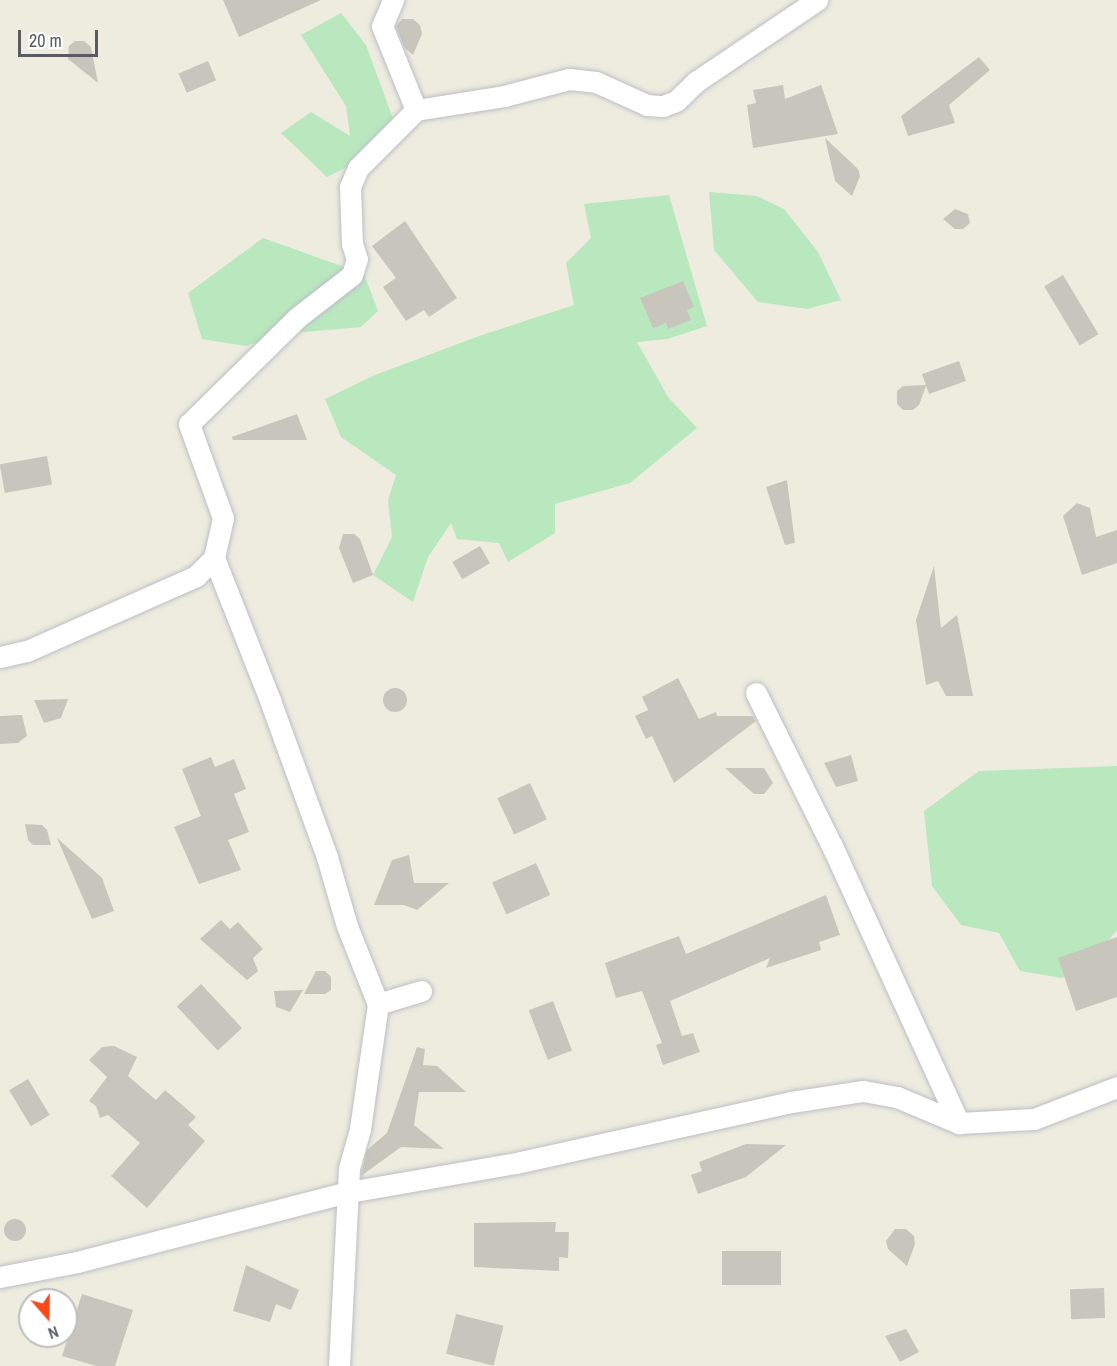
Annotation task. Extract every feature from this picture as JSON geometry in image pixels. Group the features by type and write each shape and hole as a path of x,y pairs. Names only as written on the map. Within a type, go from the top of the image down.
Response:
{"street":[{"path":"393,0 382,26 416,110"},
{"path":"0,657 27,651 196,576 214,558 223,518 189,424 298,317 352,275 357,259 352,244 350,187 358,168 416,110 504,96 569,79 597,82 647,105 663,106 676,101 697,81 818,0"},
{"path":"214,558 270,700 327,856 347,926 378,1004 360,1129 349,1168 339,1366"},
{"path":"756,693 832,846 959,1124"},
{"path":"378,1004 421,991"},
{"path":"0,1277 77,1262 348,1192 516,1163 768,1107 863,1091 897,1097 959,1124 1034,1119 1117,1087"}],"green space":[{"path":"341,13 366,45 401,140 327,177 281,133 311,112 350,136 346,106 301,35"},
{"path":"709,192 757,196 784,209 818,252 841,300 807,309 758,302 714,250"},
{"path":"669,195 707,326 667,339 637,342 668,397 697,428 630,483 555,504 555,533 508,562 499,543 457,539 451,523 428,557 413,602 373,575 392,537 388,500 396,475 341,437 325,399 375,375 479,336 574,305 566,263 591,238 584,204"},
{"path":"263,238 364,274 378,311 361,327 293,333 245,346 202,339 188,293"},
{"path":"1117,766 1117,930 1092,961 1062,978 1020,971 999,933 961,925 932,886 924,811 979,771"}],"building":[{"path":"223,0 321,0 239,37"},
{"path":"402,19 413,19 420,25 422,34 413,55 404,47 396,26"},
{"path":"75,41 84,41 91,47 98,83 68,59 69,46"},
{"path":"979,57 990,70 949,105 955,123 908,136 901,116"},
{"path":"208,61 216,80 187,93 179,74"},
{"path":"783,85 785,99 821,85 838,134 753,148 747,105 756,103 753,90"},
{"path":"825,138 858,169 860,176 852,196 835,181"},
{"path":"955,209 968,214 970,223 963,229 955,229 943,219"},
{"path":"405,221 457,298 429,317 424,310 406,321 383,287 396,278 372,246"},
{"path":"1063,275 1099,334 1080,345 1044,286"},
{"path":"683,281 694,307 687,310 691,320 668,329 666,323 653,328 640,298"},
{"path":"959,361 966,381 929,394 926,386 919,405 913,410 903,410 897,404 897,391 903,386 926,385 922,374"},
{"path":"297,414 307,440 233,440 232,437"},
{"path":"47,456 52,485 5,493 0,464"},
{"path":"787,480 795,543 785,545 766,487"},
{"path":"1077,503 1090,508 1096,537 1117,530 1117,563 1082,575 1063,516"},
{"path":"343,534 354,534 360,539 373,575 353,583 339,548"},
{"path":"480,546 490,563 462,579 452,562"},
{"path":"934,566 941,628 957,615 973,696 946,696 938,681 926,685 916,620"},
{"path":"678,678 699,719 716,712 717,716 753,716 756,721 674,783 652,736 646,739 635,716 648,710 642,697"},
{"path":"395,688 404,691 407,700 404,709 395,712 386,709 383,700 386,691"},
{"path":"68,699 61,718 44,723 34,700"},
{"path":"22,715 27,736 18,743 0,744 0,716"},
{"path":"851,755 858,781 836,787 824,763"},
{"path":"211,757 215,767 234,759 246,789 234,794 249,832 228,840 241,870 199,884 174,827 201,816 182,769"},
{"path":"725,768 764,768 773,783 764,794 754,794"},
{"path":"530,783 547,819 514,834 497,798"},
{"path":"25,824 42,825 47,830 51,845 33,845 28,840"},
{"path":"57,838 102,878 114,911 92,919"},
{"path":"409,855 414,883 449,883 417,910 404,905 374,905 392,860"},
{"path":"536,863 550,895 506,914 492,883"},
{"path":"826,895 840,935 819,942 821,950 766,968 770,958 670,1001 682,1036 693,1033 700,1052 663,1065 656,1045 662,1043 642,991 616,998 605,963 679,936 686,954"},
{"path":"221,920 230,929 238,922 263,949 253,958 258,971 247,980 200,939"},
{"path":"1117,937 1117,997 1076,1011 1058,958"},
{"path":"316,971 325,971 331,977 331,990 325,994 304,994"},
{"path":"201,984 242,1028 218,1050 177,1007"},
{"path":"303,990 290,1012 276,1007 274,991"},
{"path":"553,1001 572,1050 548,1060 529,1010"},
{"path":"114,1046 137,1057 128,1076 156,1100 165,1090 196,1117 188,1125 205,1141 147,1208 111,1176 140,1143 108,1115 100,1118 96,1106 89,1101 107,1077 89,1060 102,1047"},
{"path":"417,1047 425,1049 423,1065 437,1066 466,1092 419,1092 414,1125 444,1149 401,1147 361,1176 367,1150 387,1133"},
{"path":"28,1079 50,1115 31,1126 9,1090"},
{"path":"746,1144 786,1145 746,1177 698,1194 691,1175 702,1171 699,1162"},
{"path":"11,1219 19,1219 26,1226 26,1234 19,1241 11,1241 4,1234 4,1226"},
{"path":"556,1222 555,1232 569,1232 568,1258 559,1257 559,1271 474,1267 474,1223"},
{"path":"895,1229 906,1229 914,1236 915,1244 907,1266 888,1249 886,1241"},
{"path":"722,1251 781,1251 781,1285 722,1285"},
{"path":"246,1265 299,1290 291,1310 276,1304 270,1322 233,1311"},
{"path":"1104,1288 1105,1318 1071,1319 1070,1289"},
{"path":"82,1294 133,1310 115,1366 96,1366 62,1356 65,1348 78,1348 78,1306"},
{"path":"456,1314 504,1326 494,1366 446,1354"},
{"path":"906,1329 919,1352 900,1362 885,1336"}]}
